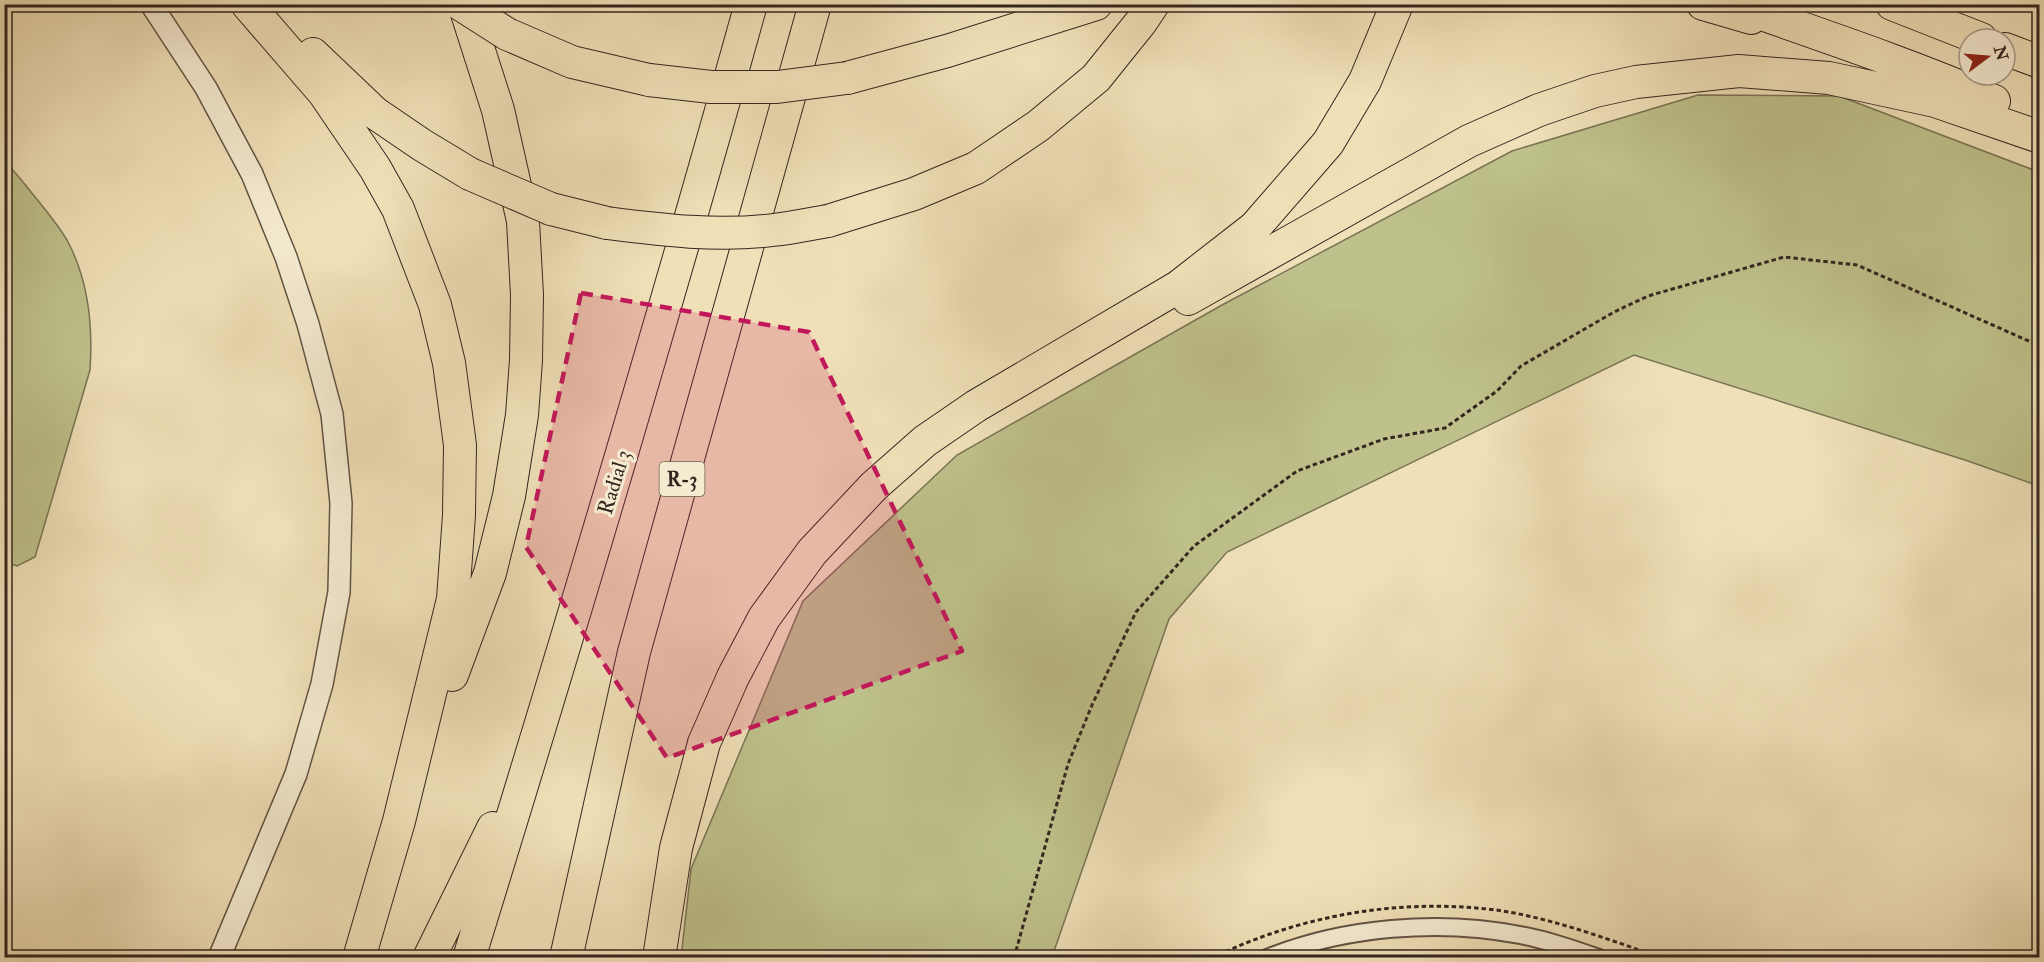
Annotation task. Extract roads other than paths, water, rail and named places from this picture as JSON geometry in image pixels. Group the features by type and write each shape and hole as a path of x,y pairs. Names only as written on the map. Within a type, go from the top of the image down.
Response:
{"highway":[{"path":"247,4 324,93 375,168 398,209 435,306 449,363 460,445 459,515 453,599 399,821 359,957"},
{"path":"264,4 375,113 470,174 551,209 607,223 661,230 718,233 772,230 828,221 914,194 975,168 1038,126 1096,78 1153,4"},
{"path":"399,821 490,573 509,496 523,393 527,296 523,221 498,110 462,4"},
{"path":"462,4 507,34 572,62 649,80 711,87 777,87 847,78 947,51 1096,4"},
{"name":"Radial 3","path":"469,957 679,263 751,4"},
{"name":"R-3","path":"566,957 634,652 815,4"},
{"path":"659,957 676,848 704,743 733,677 764,618 812,552 874,486 925,441 976,406 1178,287 1255,227 1328,143 1365,81 1397,4"},
{"path":"1703,4 1839,41"},
{"path":"1733,4 1953,83 2040,121"},
{"path":"1892,4 1957,30"},
{"path":"2017,53 2040,62"},
{"path":"976,406 1070,365 1469,141 1539,110 1595,92 1636,82 1739,71 1828,78 1935,101 2040,137"},
{"path":"429,957 536,741"}],"street":[{"path":"151,4 206,88 252,174 286,257 309,324 332,414 341,503 339,592 322,684 296,774 219,957"},
{"path":"1267,957 1291,948 1361,932 1441,926 1519,935 1599,957"}]}
